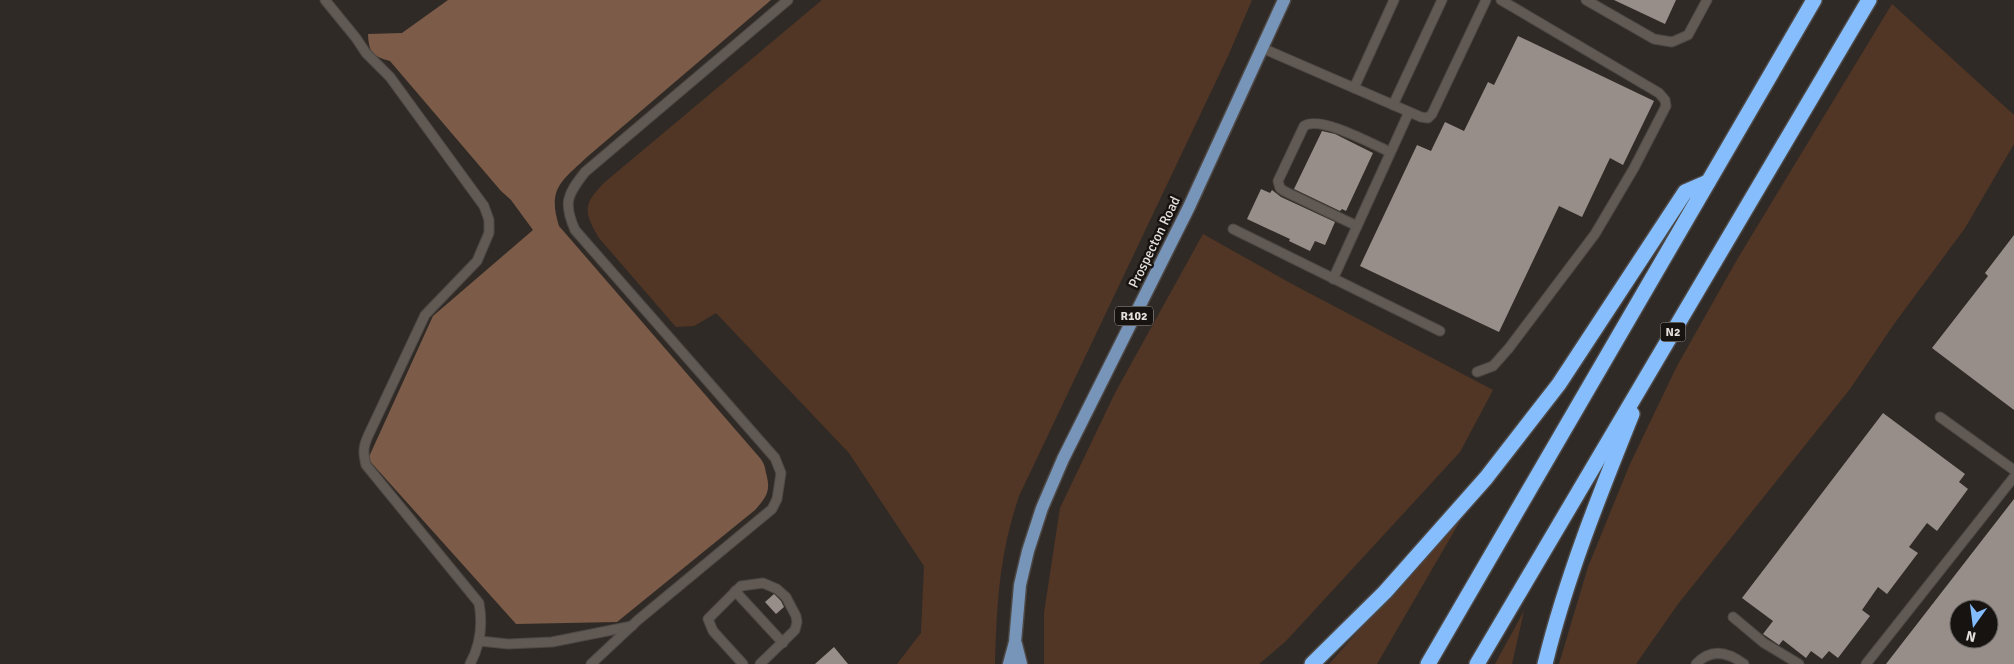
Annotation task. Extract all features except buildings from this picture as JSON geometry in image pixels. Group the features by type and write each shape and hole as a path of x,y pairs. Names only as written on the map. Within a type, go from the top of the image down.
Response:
{"highway":[{"path":"1428,664 1814,0"},
{"name":"N2","path":"1477,664 1597,457 1727,243 1869,0"},
{"path":"1312,664 1385,592 1486,478 1559,384 1685,192 1708,182"},
{"path":"1545,664 1553,632 1591,518 1647,376"}],"main road":[{"name":"Prospecton Road","path":"1010,664 1015,642 1020,585 1026,559 1046,499 1067,450 1189,207 1284,0"},
{"name":"Prospecton Road","path":"1015,642 1020,664"}],"lane":[{"path":"325,0 366,53 390,77 484,206 489,220 489,232 477,261 425,315 368,436 363,454 366,465 478,603 482,622 480,641 470,664"},
{"path":"591,664 632,626 772,509 777,499 781,473 775,458 743,420 575,230 568,214 567,201 576,183 585,172 788,0"},
{"path":"1354,88 1394,0"},
{"path":"1393,105 1442,0"},
{"path":"1262,48 1409,112 1424,118 1430,117 1486,0"},
{"path":"1477,372 1492,366 1509,348 1595,234 1634,168 1666,106 1665,100 1659,92 1501,0"},
{"path":"1586,0 1654,40 1672,42 1688,35 1707,0"},
{"path":"1333,279 1409,112"},
{"path":"1357,226 1284,191 1280,188 1278,181 1304,126 1309,122 1324,123 1390,152"},
{"path":"1233,229 1440,331"},
{"path":"1940,417 2014,470"},
{"path":"1866,664 2014,478"},
{"path":"743,664 713,631 708,619 740,586 763,583 777,589 786,597 793,608 797,622 795,630 760,664"},
{"path":"736,591 783,643"},
{"path":"1733,617 1764,643 1799,664"},
{"path":"480,641 508,644 552,642 632,626"},
{"path":"1696,664 1708,654 1719,652 1728,654 1744,664"}],"shaded area":[{"path":"448,0 771,0 587,157 564,179 556,194 555,203 559,226 760,458 764,465 768,484 767,493 755,510 617,622 516,624 368,459 433,316 533,230 511,200 501,191 390,61 375,55 369,46 368,34 402,33"},
{"path":"822,0 1252,0 1228,56 1019,496 1007,539 1000,579 995,664 897,664 921,633 924,566 849,453 716,313 694,326 676,327 599,238 588,214 589,202 605,182"},
{"path":"1892,4 2014,115 2014,144 1965,228 1894,324 1850,389 1678,604 1636,664 1559,664 1588,567 1630,464 1677,366 1738,258"},
{"path":"1203,234 1292,284 1493,390 1460,452 1286,641 1259,664 1044,664 1044,613 1060,508 1115,393"},
{"path":"1467,509 1377,664 1329,664"},
{"path":"1524,611 1512,664 1495,664"}]}
